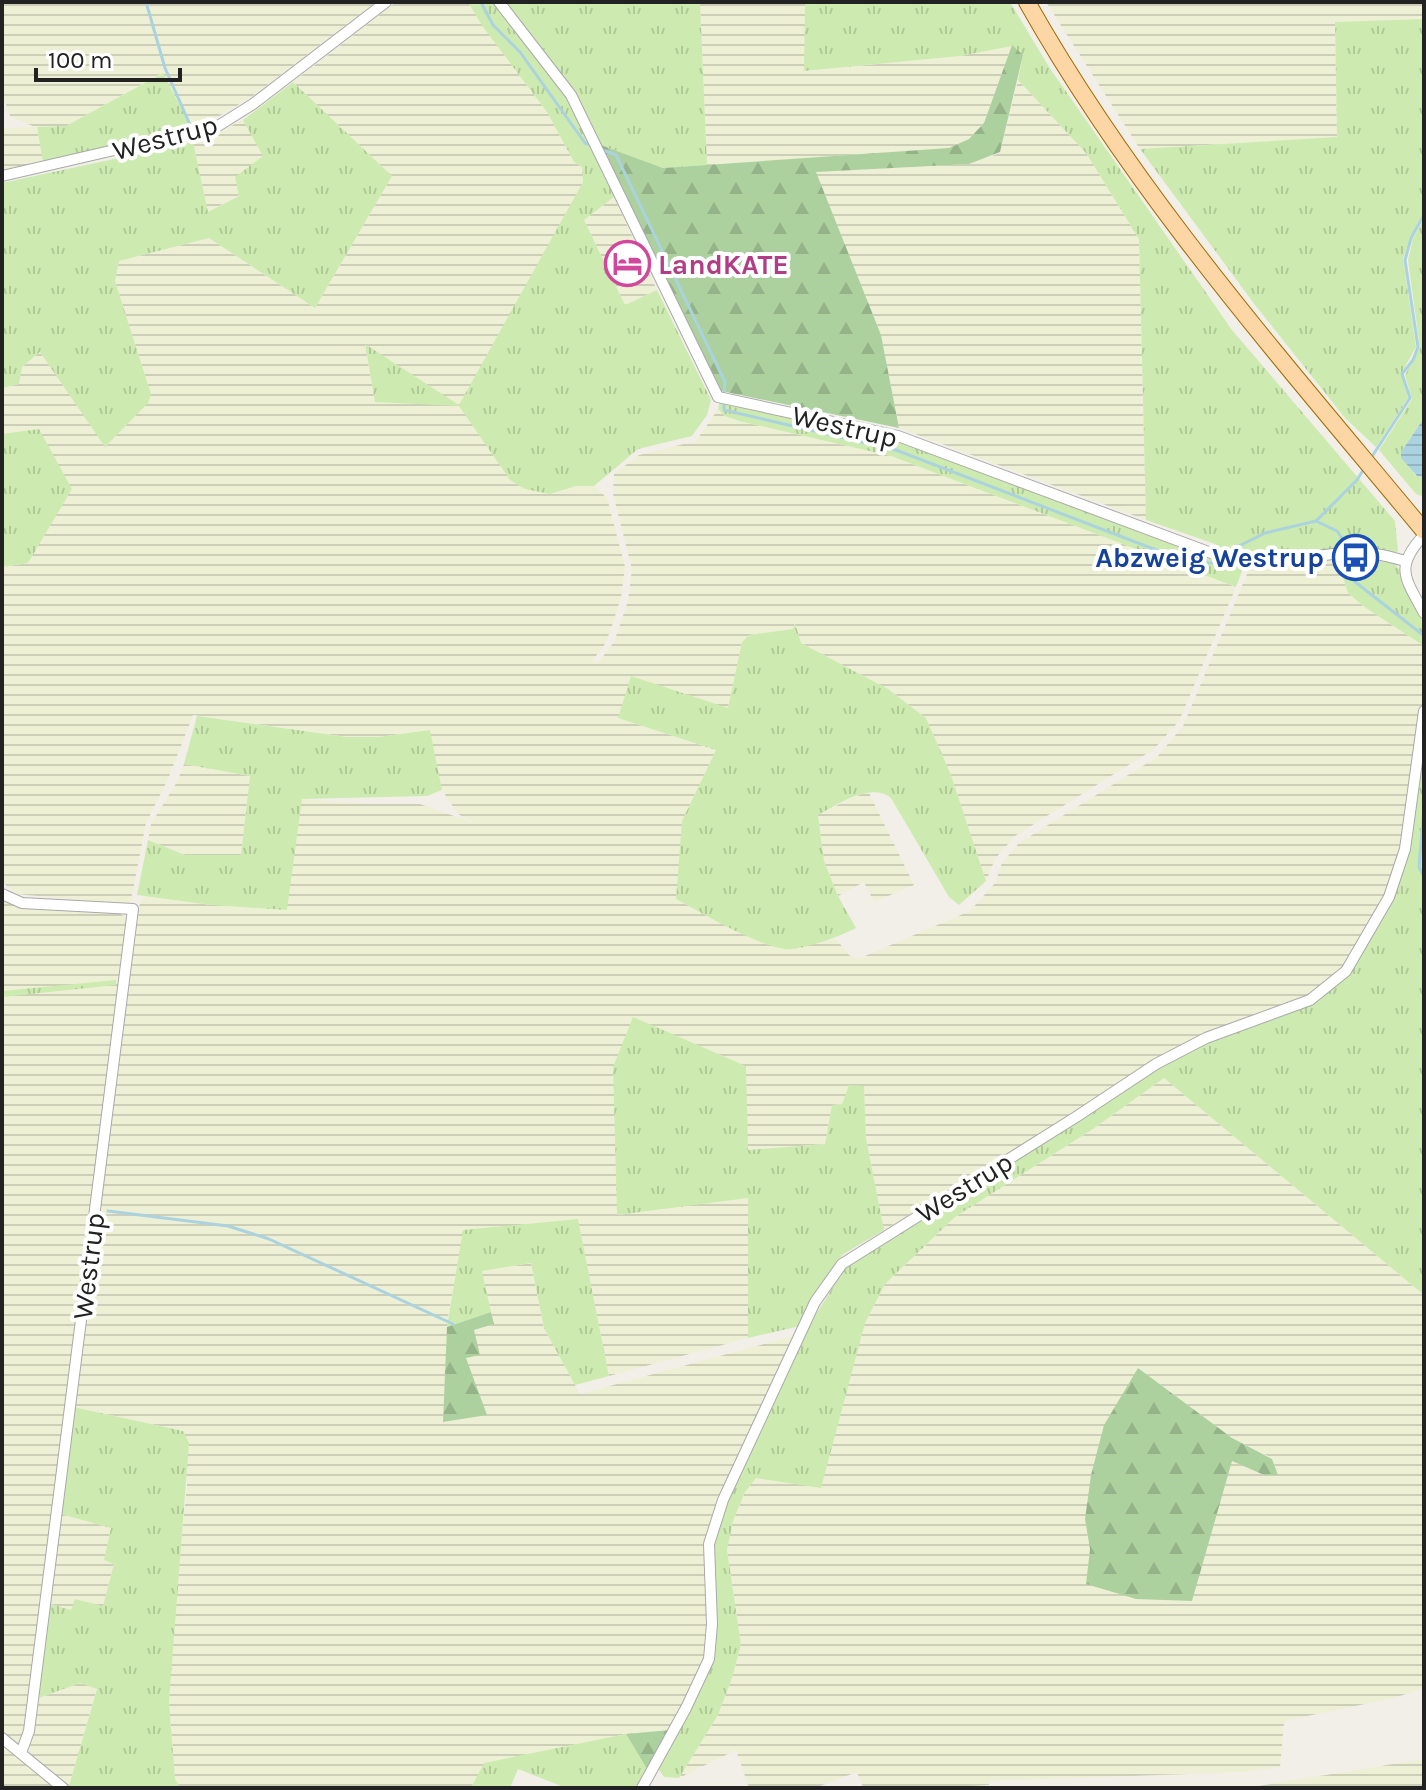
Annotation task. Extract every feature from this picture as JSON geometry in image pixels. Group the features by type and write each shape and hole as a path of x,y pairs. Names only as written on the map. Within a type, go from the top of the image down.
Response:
{"main road":[{"path":"1027,2 1109,132 1162,206 1249,319 1424,533"}],"street":[{"name":"Westrup","path":"2,176 218,126 253,104 386,2"},
{"name":"Westrup","path":"499,2 571,95 718,397 898,436 1230,560 1249,563 1374,554 1405,561"},
{"path":"1424,533 1405,561 1408,584 1424,613"},
{"name":"Westrup","path":"642,1788 709,1659 712,1624 709,1544 723,1500 815,1302 828,1281 842,1264 1156,1064 1206,1038 1310,1000 1346,971 1389,897 1405,849 1424,711"},
{"name":"Westrup","path":"2,894 22,903 133,909 29,1731 21,1753"},
{"path":"2,1738 63,1788"}],"green space":[{"path":"3,2 376,2 250,98 207,123 191,127 162,73 66,126 37,127 43,162 2,172 2,128 35,127 10,116 2,92"},
{"path":"396,2 468,2 547,112 574,162 582,167 584,181 561,223 550,494 576,486 594,486 607,498 625,567 621,597 612,626 605,644 592,661 598,663 614,642 628,601 632,569 613,494 614,474 639,455 696,441 718,409 725,416 739,421 891,456 1236,587 1179,721 1154,749 1015,836 995,859 986,881 951,775 926,718 888,689 801,643 795,624 793,629 749,635 742,642 728,708 618,718 716,750 682,821 739,932 786,949 836,939 849,955 858,959 970,911 995,883 1002,863 1019,843 1157,757 1183,726 1250,567 1337,559 1348,593 1424,646 1424,692 1401,848 1386,897 1343,969 1307,997 1073,1114 884,1230 866,1138 864,1086 842,1104 832,1105 825,1144 748,1150 618,1215 748,1197 748,1338 609,1376 578,1219 464,1231 448,1317 443,1421 474,1330 494,1324 481,1271 531,1263 544,1328 580,1394 797,1335 717,1499 704,1545 708,1625 706,1659 670,1730 626,1734 485,1763 471,1788 180,1788 175,1779 169,1702 187,1485 183,1431 73,1407 140,902 145,896 211,905 301,799 420,804 474,823 458,814 442,790 429,730 379,737 347,737 193,715 168,779 146,823 130,905 17,894 2,882 2,567 28,563 39,429 2,434 2,388 18,384 22,367 40,352 106,446 151,394 115,281 119,261 209,238 315,308 392,176 293,82","holes":["365,345 457,405 375,402"]},
{"path":"468,2 494,2 568,99 595,150 614,197 584,220 625,305 657,290 711,400 707,415 692,436 638,449 594,486 576,486 550,494 525,489 510,480 459,406 375,402 365,344 459,405 583,182 582,167 574,162 547,112"},
{"path":"505,2 700,2 707,165 663,168 601,145 574,94"},
{"path":"700,2 805,2 805,71 960,56 1012,45 984,123 969,139 949,148 707,165"},
{"path":"805,2 1010,2 1049,67 1232,330 1395,521 1398,551 1393,555 1252,560 1231,555 1215,544 1146,520 1139,239 1086,153 1018,80 1023,55 1012,46 960,56 804,71"},
{"path":"1046,2 1424,2 1424,19 1335,23 1337,137 1140,149"},
{"path":"1424,19 1424,212 1410,237 1403,259 1416,347 1401,374 1408,398 1376,447 1345,418 1255,305 1140,149 1337,137 1335,22"},
{"path":"1012,45 1023,55 1000,152 969,164 816,172 881,335 899,428 721,391 601,145 663,168 949,148 969,139 984,123"},
{"path":"163,73 191,127 43,162 37,127 66,126"},
{"path":"1018,80 1086,153 1139,239 1146,520 899,428 881,335 815,171 969,164 1000,153"},
{"path":"293,82 392,176 315,308 209,238 119,261 115,281 151,394 148,403 105,447 40,352 22,367 19,384 2,388 2,183 193,142 208,212 239,196 235,177 263,156 243,120"},
{"path":"243,120 264,156 236,177 239,195 208,212 193,142"},
{"path":"614,197 657,290 625,305 584,220"},
{"path":"1424,219 1424,418 1401,452 1401,457 1416,476 1424,477 1424,497 1416,494 1379,450 1412,399 1405,375 1420,348 1408,260 1413,238"},
{"path":"720,400 898,437 1244,566 1236,587 891,456 725,416 718,409"},
{"path":"39,429 72,489 28,563 2,567 2,434"},
{"path":"1375,557 1394,562 1401,572 1421,614 1424,646 1348,593 1337,559"},
{"path":"795,623 801,643 888,689 926,718 951,775 986,881 959,905 949,897 891,798 874,792 854,796 818,815 824,861 838,896 856,928 831,939 784,949 744,935 676,899 682,821 716,750 618,718 631,676 728,708 742,642 749,635 793,629"},
{"path":"197,716 347,737 379,737 430,730 442,790 427,796 302,799 287,910 211,905 137,895 148,840 185,855 241,855 250,776 184,764"},
{"path":"1424,731 1424,1295 1164,1078 1093,1129 955,1217 885,1284 865,1323 821,1488 756,1478 745,1492 733,1521 727,1550 741,1645 732,1678 718,1715 679,1778 664,1777 657,1767 711,1659 711,1543 725,1501 805,1332 848,1263 1155,1067 1208,1041 1312,1002 1349,972 1393,898"},
{"path":"184,764 250,776 241,856 185,855 148,840 151,824 177,782"},
{"path":"868,791 914,885 874,902 864,882 838,896 824,861 818,814"},
{"path":"2,896 12,904 117,912 130,920 57,1513 112,1528 104,1560 114,1563 103,1606 71,1610 47,1603 29,1731 19,1748 2,1734"},
{"path":"116,980 116,985 2,997 2,991"},
{"path":"633,1017 746,1066 748,1150 825,1144 832,1105 842,1104 849,1085 864,1086 866,1138 884,1230 842,1255 800,1326 748,1338 748,1198 617,1215 613,1067"},
{"path":"1164,1078 1424,1295 1424,1688 1394,1698 1288,1720 1284,1723 1280,1767 1246,1772 989,1781 989,1785 937,1788 863,1788 857,1772 815,1788 749,1788 736,1750 679,1778 718,1715 741,1645 727,1550 733,1521 745,1492 865,1323 885,1284 955,1217 1093,1129","holes":["1138,1368 1232,1438 1272,1458 1278,1475 1264,1475 1232,1460 1087,1584 1090,1549 1085,1519"]},
{"path":"578,1219 609,1376 575,1385 544,1328 531,1263 482,1271 491,1312 447,1327 463,1230"},
{"path":"491,1312 494,1324 474,1330 480,1355 466,1358 487,1415 443,1422 447,1327"},
{"path":"1138,1368 1232,1438 1272,1459 1278,1475 1264,1475 1232,1461 1192,1601 1136,1599 1086,1584 1090,1549 1085,1519 1091,1475 1104,1425"},
{"path":"73,1407 183,1431 189,1443 169,1702 175,1779 180,1788 71,1788 69,1786 97,1689 80,1683 36,1699 47,1603 71,1610 75,1599 103,1606 114,1564 104,1560 111,1528 57,1513"},
{"path":"80,1683 97,1688 69,1786 29,1753 36,1699"},
{"path":"670,1730 647,1769 626,1734"},
{"path":"626,1734 647,1769 635,1788 566,1788 518,1769 510,1788 471,1788 484,1763"},
{"path":"2,1743 57,1788 2,1788"},
{"path":"1424,1759 1424,1788 1246,1788"}],"water":[{"path":"1424,418 1424,477 1417,476 1401,458 1401,452"}],"waterway":[{"path":"146,2 165,68 191,127"},
{"path":"481,2 493,25 520,52 585,143 593,146"},
{"path":"600,149 616,155 725,382 724,394"},
{"path":"1371,458 1410,398 1402,374 1418,347 1405,260 1411,238 1424,215"},
{"path":"724,402 724,410 896,450 1190,563 1214,563"},
{"path":"1237,547 1265,533 1316,521 1357,480 1365,467"},
{"path":"1316,521 1337,531 1346,544"},
{"path":"1349,560 1354,581 1423,635"},
{"path":"1424,808 1419,867 1424,877"},
{"path":"108,1211 228,1226 269,1239 453,1324"}],"place":[{"name":"LandKATE","path":"627,264"},
{"name":"Abzweig Westrup","path":"1355,557"}]}
